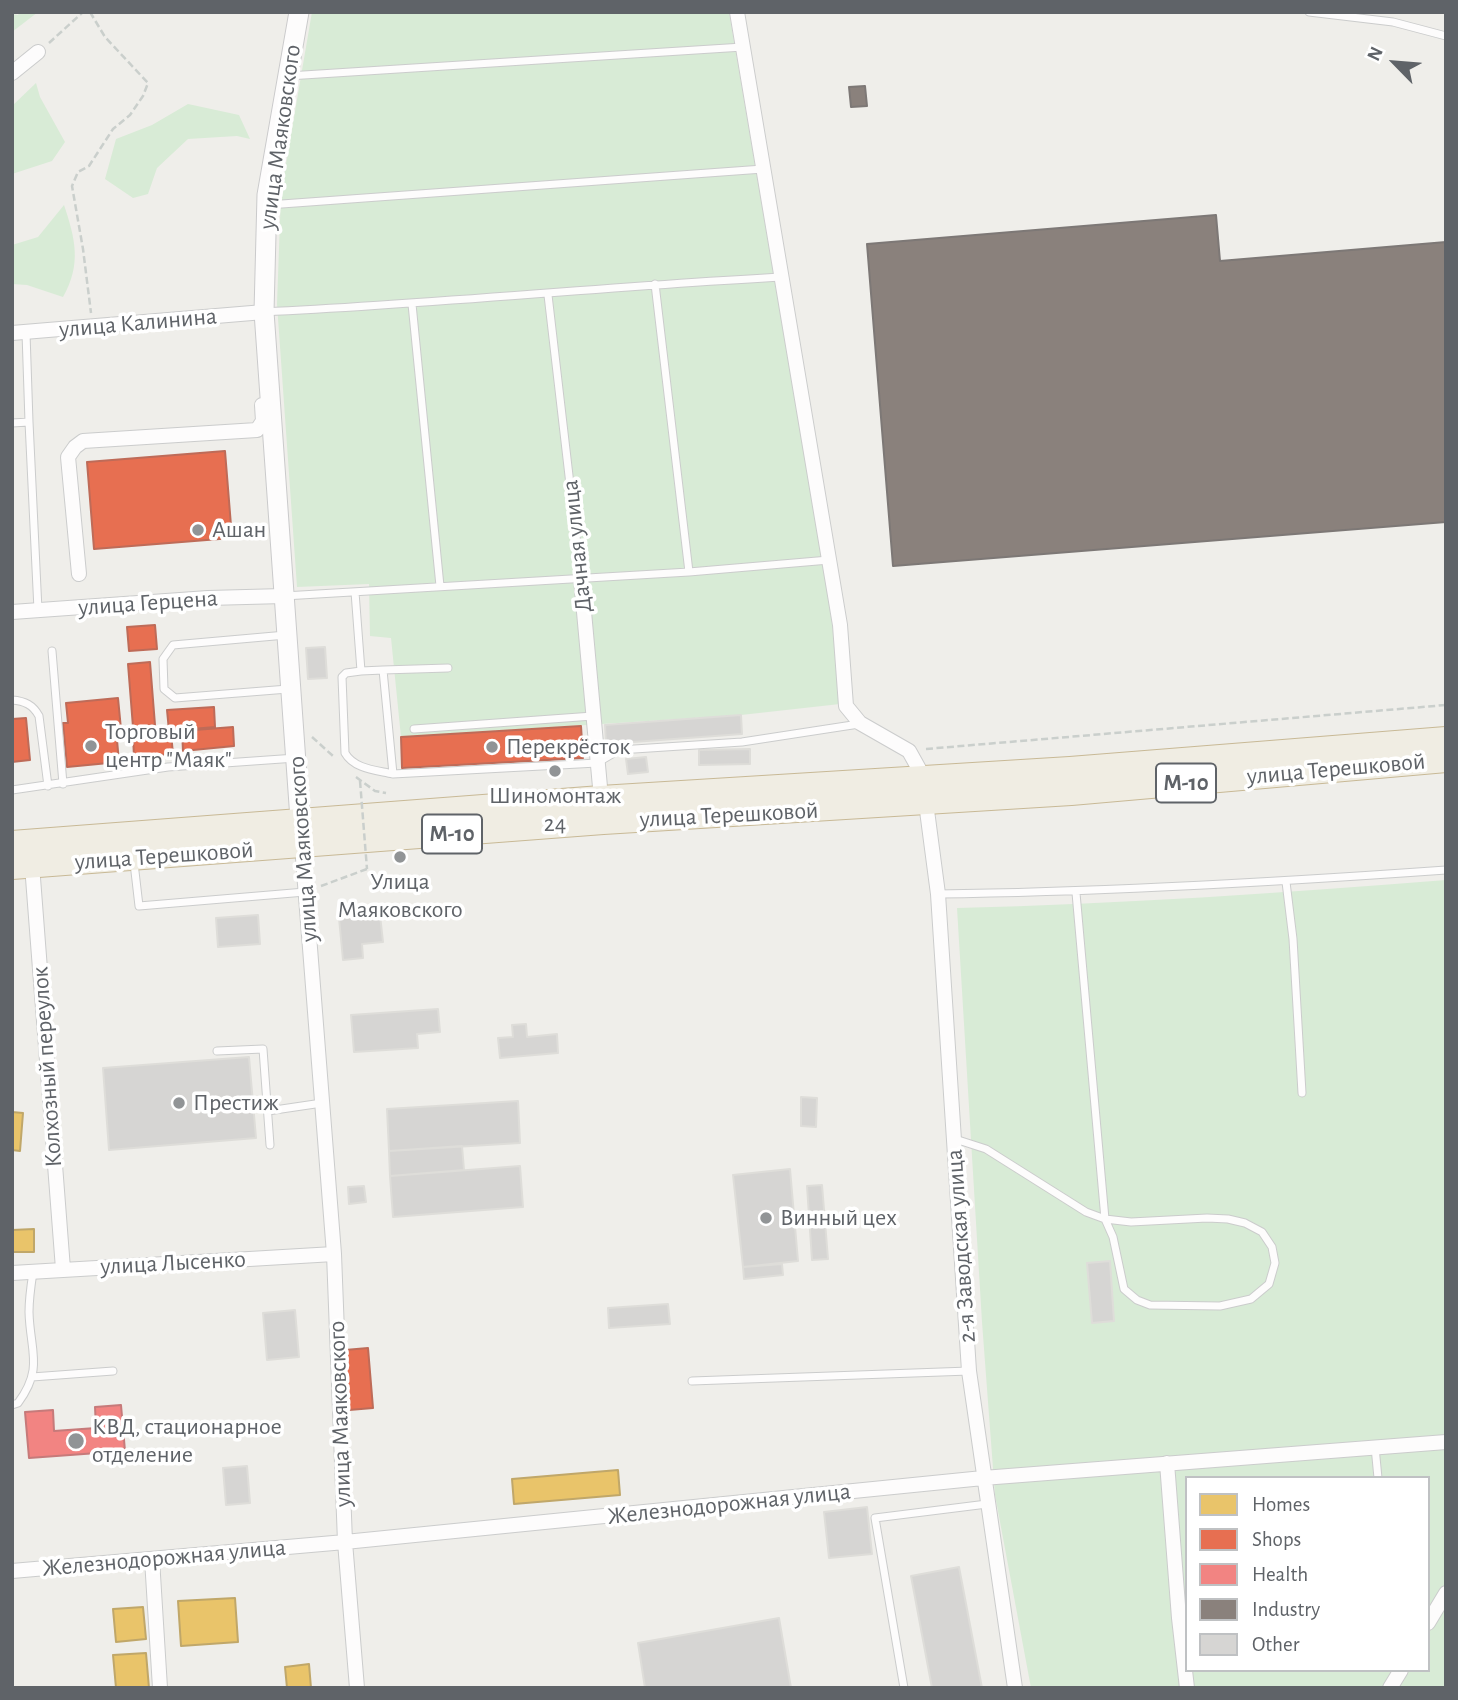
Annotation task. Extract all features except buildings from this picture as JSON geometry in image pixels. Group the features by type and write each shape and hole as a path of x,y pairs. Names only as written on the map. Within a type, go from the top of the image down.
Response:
{"highway":[{"name":"улица Терешковой","path":"12,844 601,798 921,778 1446,739"},
{"name":"улица Терешковой","path":"22,866 603,822 1071,793 1446,760"}],"street":[{"name":"улица Маяковского","path":"299,12 266,205 264,312 334,1254 345,1542 357,1688"},
{"path":"737,12 840,625 846,706 860,723 909,751"},
{"path":"12,73 38,52"},
{"name":"улица Калинина","path":"19,333 264,312"},
{"path":"79,574 68,457 75,447 83,441 257,430 263,421 260,360 265,338"},
{"name":"Дачная улица","path":"581,579 601,798"},
{"name":"улица Герцена","path":"12,612 208,598 284,596"},
{"name":"2-я Заводская улица","path":"909,751 921,778 938,894 969,1371 1015,1688"},
{"name":"Колхозный переулок","path":"22,866 63,1269"},
{"name":"улица Лысенко","path":"12,1273 334,1254"},
{"name":"Железнодорожная улица","path":"12,1571 345,1542 983,1478 1446,1442"},
{"path":"1167,1463 1185,1670"},
{"path":"152,1559 160,1688"},
{"path":"1430,1620 1446,1593"},
{"path":"1390,1688 1400,1672"}],"lane":[{"path":"1309,12 1393,22 1446,36"},
{"path":"287,76 743,47"},
{"path":"266,205 763,169"},
{"path":"264,312 548,295 655,284 783,277"},
{"path":"655,284 690,572"},
{"name":"Дачная улица","path":"548,295 581,579"},
{"path":"412,304 440,586"},
{"path":"19,333 29,422 38,611"},
{"path":"12,423 29,422"},
{"path":"284,596 690,572 829,560"},
{"path":"355,592 361,671"},
{"path":"287,635 173,645 163,659 164,689 168,695 180,699 291,689"},
{"path":"52,651 63,784"},
{"path":"447,668 346,673 342,677 345,753 349,761 393,774 597,763 619,750 742,742 860,723"},
{"path":"383,670 393,774"},
{"path":"12,700 34,707 39,716 47,786"},
{"path":"414,729 593,716"},
{"path":"12,790 168,767 296,758"},
{"path":"133,859 139,906 305,892"},
{"path":"938,894 1076,893 1446,870"},
{"path":"1286,882 1293,939 1302,1093"},
{"path":"954,1139 986,1149 1086,1212 1105,1219 1131,1222 1207,1218 1245,1223 1262,1232 1272,1247 1275,1264 1269,1284 1251,1299 1220,1306 1150,1305 1137,1300 1125,1289 1113,1237 1105,1219 1076,893"},
{"path":"217,1051 262,1049 270,1145"},
{"path":"268,1111 322,1103"},
{"path":"12,1405 18,1403 30,1387 34,1369 29,1311 33,1271"},
{"path":"32,1377 113,1371"},
{"path":"692,1381 969,1371"},
{"path":"1375,1447 1378,1476"},
{"path":"904,1688 875,1518 987,1504"}],"path":[{"path":"38,52 83,12"},
{"path":"90,12 105,37 148,83 144,96 131,115 113,129 89,166 78,172 72,186 93,327"},
{"path":"909,751 1446,705"},
{"path":"304,730 342,764"},
{"path":"305,892 367,869 360,781 351,772"}],"green space":[{"path":"20,12 38,12 12,32 12,14 18,15"},
{"path":"312,12 729,12 828,596 841,686 840,704 741,715 401,737 391,638 370,636 369,584 297,587 277,304 281,193"},
{"path":"36,83 40,97 65,142 52,161 12,174 12,106"},
{"path":"188,104 239,115 250,139 237,136 188,139 157,168 148,194 133,198 105,179 116,139 152,125"},
{"path":"64,205 74,240 75,262 63,297 27,285 12,284 12,245 38,237"},
{"path":"1446,880 1446,1688 1031,1688 995,1495 957,908 1263,894"}],"place":[{"name":"Ашан","path":"198,530"},
{"name":"Торговый центр \"Маяк\"","path":"91,746"},
{"name":"Перекрёсток","path":"492,747"},
{"name":"Шиномонтаж 24","path":"555,771"},
{"name":"Улица Маяковского","path":"400,857"},
{"name":"Престиж","path":"179,1103"},
{"name":"Винный цех","path":"766,1218"},
{"name":"КВД, стационарное отделение","path":"76,1441"}]}
